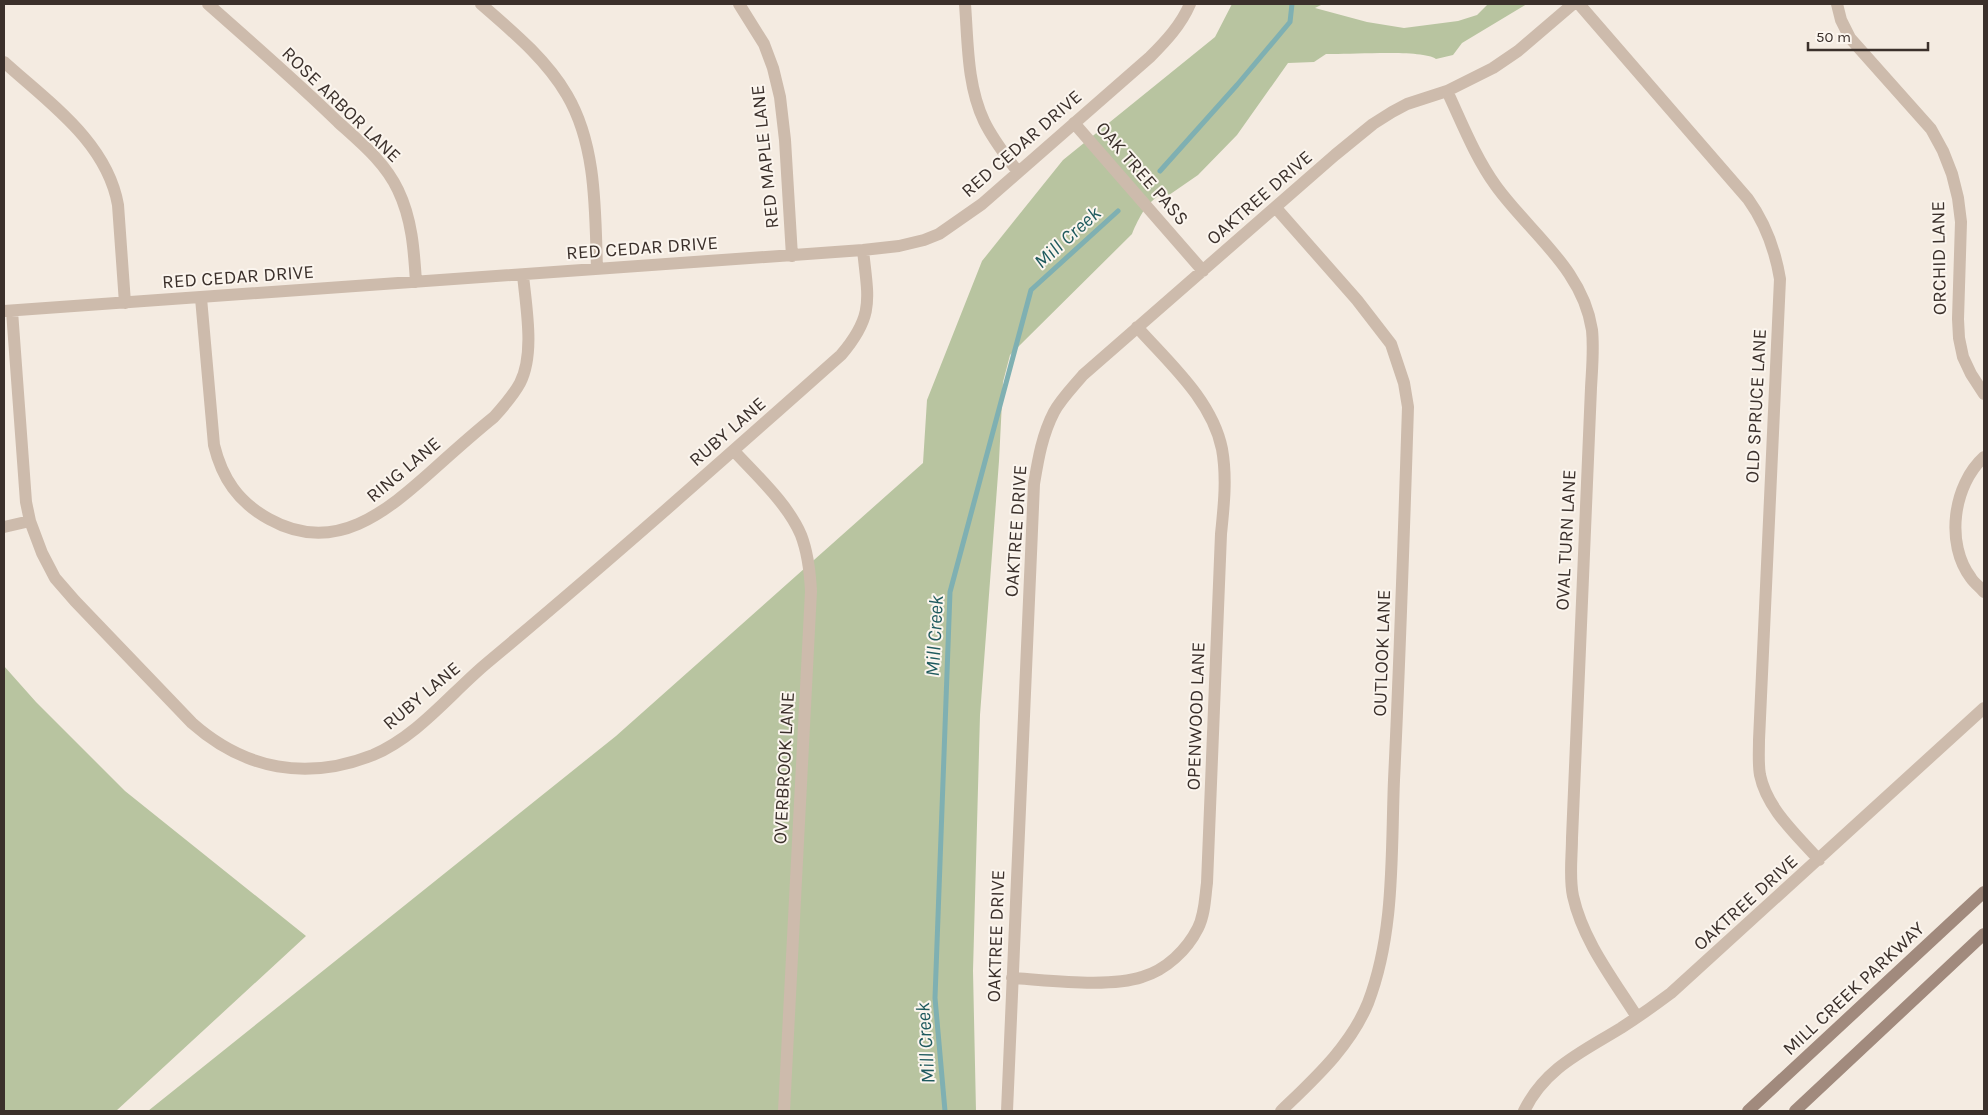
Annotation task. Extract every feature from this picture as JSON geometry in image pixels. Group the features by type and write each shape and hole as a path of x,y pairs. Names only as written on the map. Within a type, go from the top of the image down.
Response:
{"main road":[{"name":"MILL CREEK PARKWAY","path":"1748,1111 1984,892"},
{"path":"1794,1111 1984,934"}],"street":[{"name":"ROSE ARBOR LANE","path":"208,4 318,102 388,172 398,188 407,209 412,234 416,282"},
{"path":"481,4 541,60 567,94 577,116 586,144 592,184 597,269"},
{"name":"RED MAPLE LANE","path":"740,4 764,44 773,68 780,97 785,140 792,256"},
{"path":"965,4 970,73 975,96 995,142 1018,172"},
{"name":"RED CEDAR DRIVE","path":"8,311 792,256 899,246 924,240 939,234 982,204 1150,57 1170,37 1190,4"},
{"name":"OAKTREE DRIVE","path":"1007,1111 1034,484 1038,456 1054,412 1083,375 1373,124 1407,104 1447,91 1493,68 1512,55 1573,4"},
{"name":"OLD SPRUCE LANE","path":"1579,4 1748,199 1770,236 1780,279 1759,773 1770,802 1782,819 1819,860"},
{"name":"ORCHID LANE","path":"1837,4 1841,20 1850,38 1931,129 1943,151 1952,174 1958,198 1960,222 1959,338 1963,357 1984,394"},
{"path":"4,62 82,135 108,169 118,205 125,303"},
{"name":"OVAL TURN LANE","path":"1447,91 1478,158 1496,186 1568,270 1579,288 1587,308 1591,329 1591,388 1573,808 1572,883 1579,918 1590,944 1638,1018"},
{"name":"OAK TREE PASS","path":"1074,123 1203,271"},
{"name":"OUTLOOK LANE","path":"1276,208 1358,300 1391,344 1404,383 1408,407 1401,633 1386,940 1367,1004 1354,1030 1326,1067 1281,1111"},
{"name":"RUBY LANE","path":"8,311 26,502 30,521 42,553 55,578 75,602 192,723 208,737 232,752 263,763 296,769 323,767 349,762 374,754 401,739 734,451 841,355 854,339 868,307 863,250"},
{"name":"RING LANE","path":"200,298 214,445 219,466 234,491 258,513 274,522 293,529 311,532 338,531 351,528 385,511 494,417 509,401 521,381 527,362 528,346 523,275"},
{"name":"OPENWOOD LANE","path":"1012,978 1094,982 1125,981 1142,977 1171,961 1184,949 1198,927 1203,912 1207,883 1221,534 1225,491 1222,449 1215,426 1205,407 1137,327"},
{"name":"OVERBROOK LANE","path":"734,451 773,493 794,522 806,552 810,576 811,591 784,1111"},
{"path":"1984,457 1968,476 1961,494 1956,524 1957,543 1962,561 1970,577 1984,592"},
{"path":"4,527 30,521"},
{"name":"OAKTREE DRIVE","path":"1524,1111 1530,1098 1543,1081 1565,1063 1638,1018 1671,993 1984,708"}],"green space":[{"path":"1232,4 1323,4 1315,8 1367,22 1404,28 1458,21 1477,15 1488,4 1527,4 1462,43 1453,55 1436,59 1416,54 1400,53 1326,54 1314,62 1288,63 1237,135 1198,175 1169,195 1166,192 1154,199 1141,215 1132,234 1010,355 1003,382 980,715 973,971 976,1111 148,1111 616,736 923,463 927,400 982,261 1063,160 1215,37"},
{"path":"4,666 36,702 125,791 306,936 116,1111 4,1111"}],"waterway":[{"name":"Mill Creek","path":"1160,171 1290,22 1292,4"},
{"name":"Mill Creek","path":"945,1111 935,998 950,592 1031,290 1118,211"}]}
